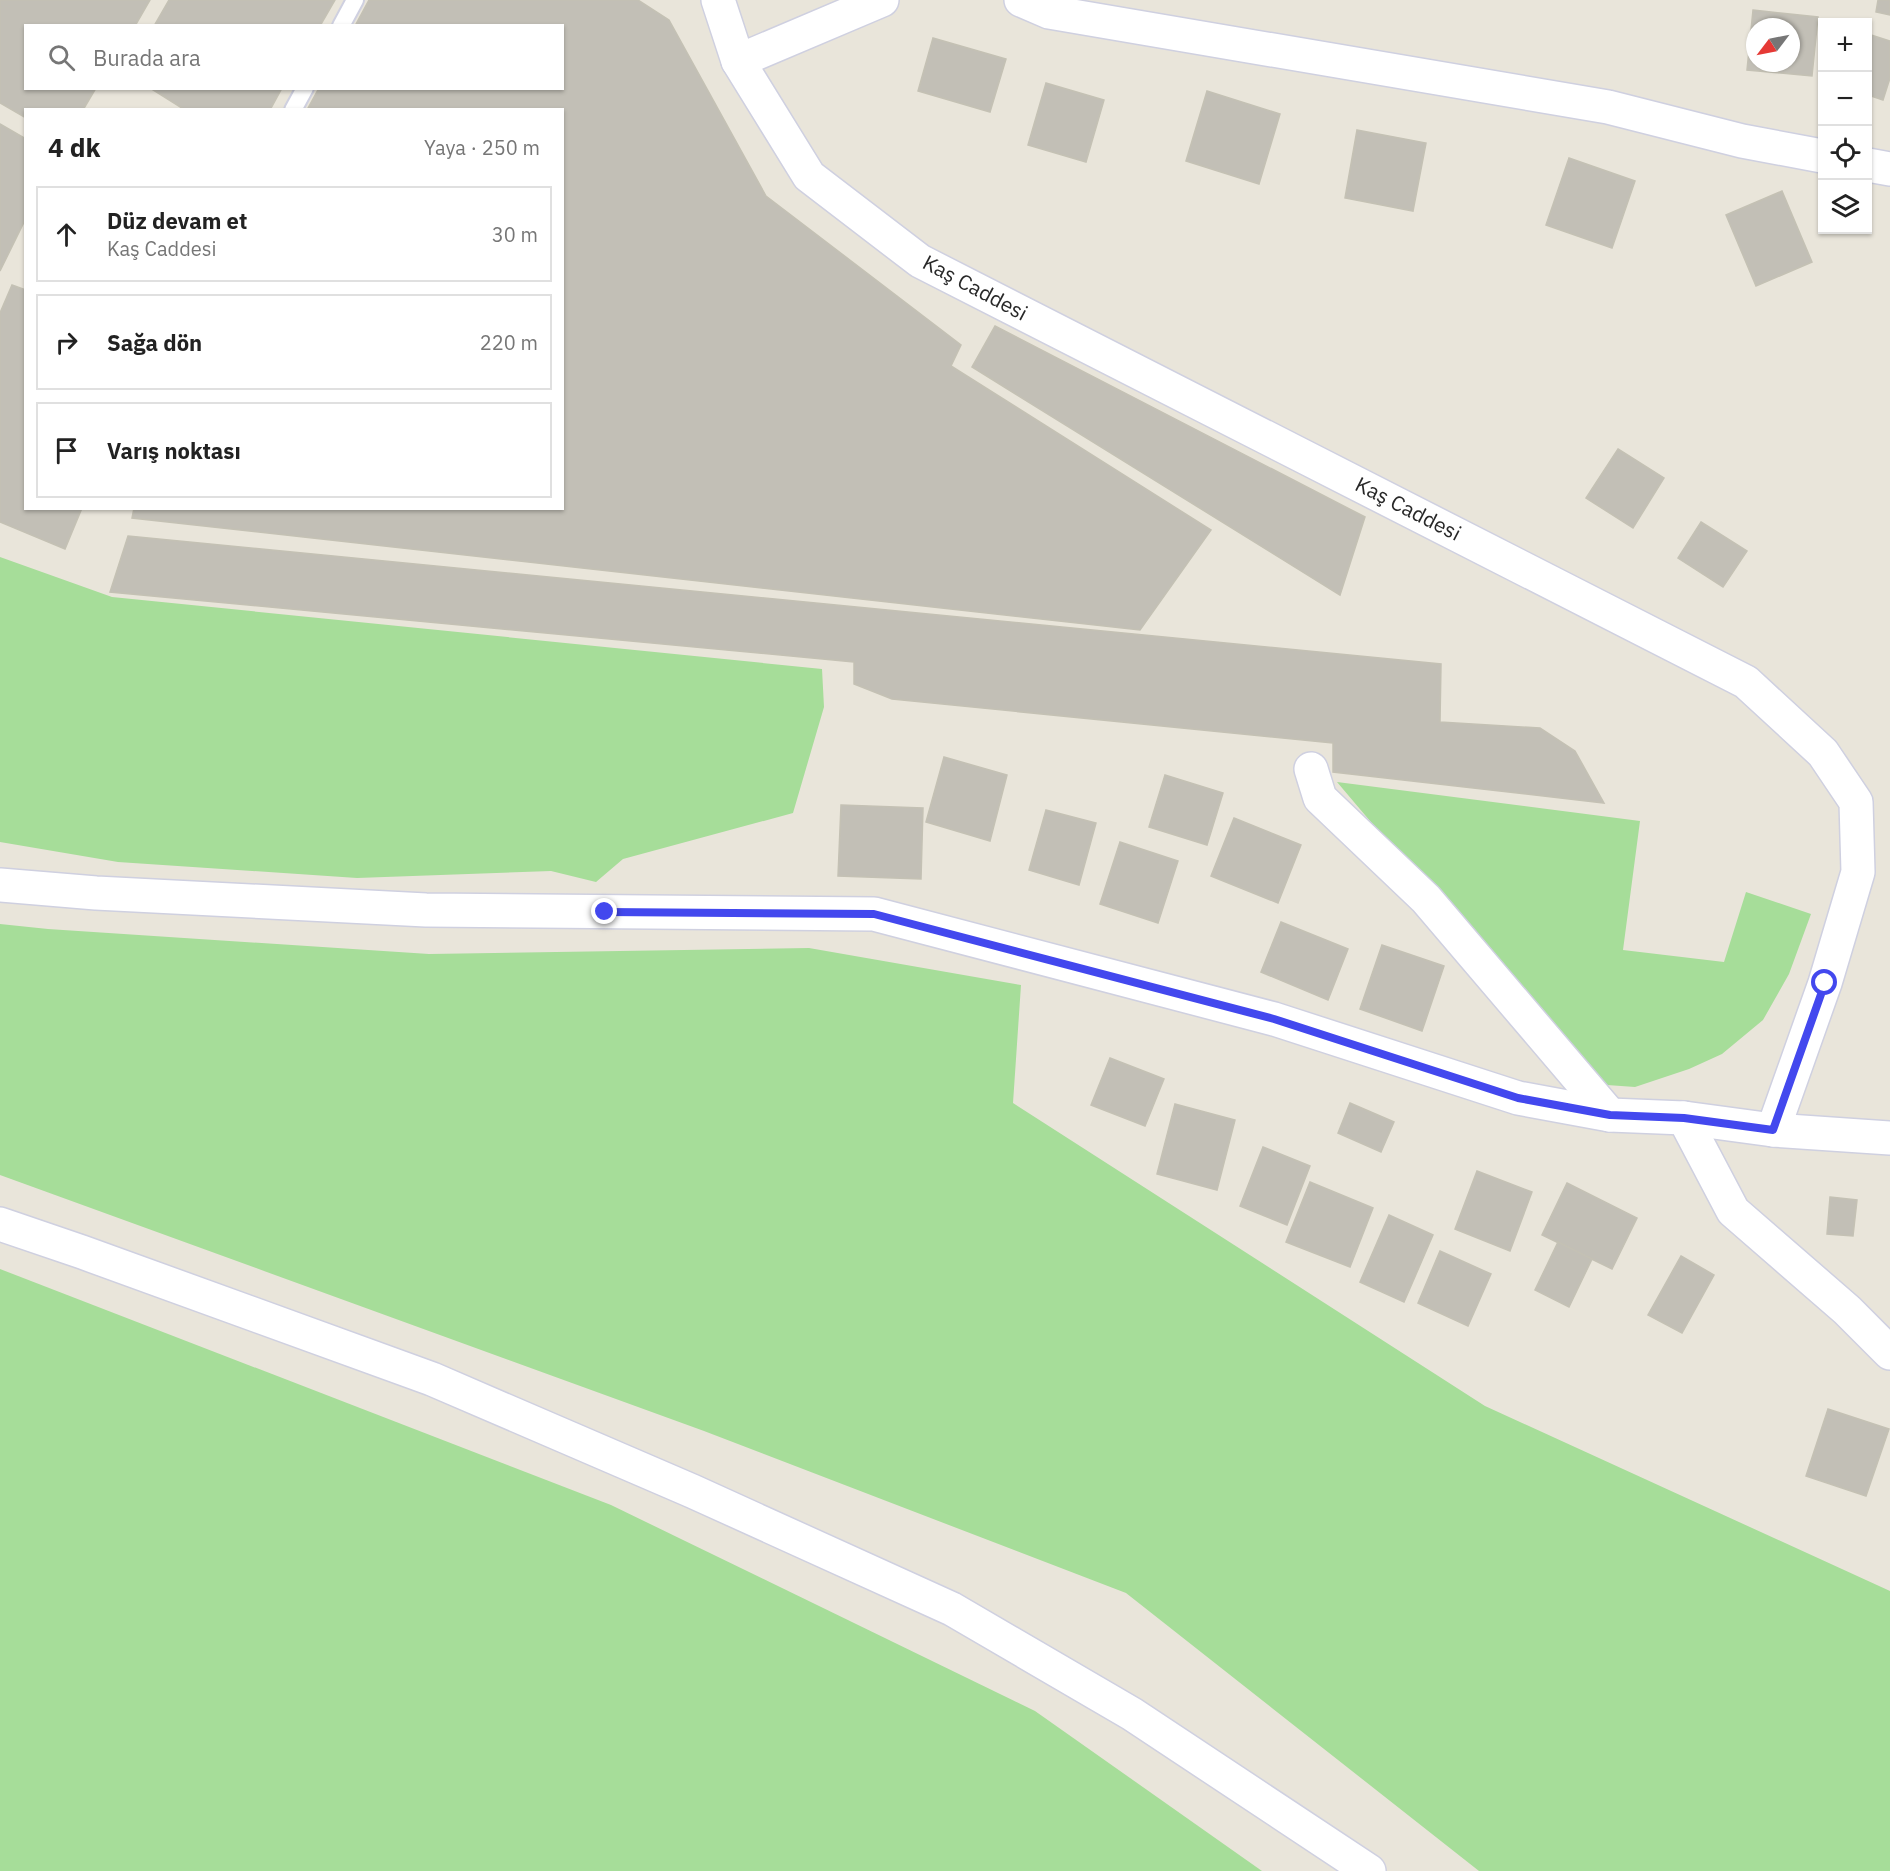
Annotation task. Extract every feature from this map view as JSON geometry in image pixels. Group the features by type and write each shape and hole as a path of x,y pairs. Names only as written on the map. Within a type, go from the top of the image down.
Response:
{"street":[{"name":"Kaş Caddesi","path":"718,0 738,62 809,176 920,261 1746,682 1823,753 1856,802 1858,872 1825,983 1773,1130"},
{"path":"738,62 882,0"},
{"path":"1021,0 1048,12 1608,107 1742,141 1818,155"},
{"path":"1872,166 1890,169"},
{"path":"1311,769 1320,798 1426,899 1610,1115"},
{"path":"0,885 96,893 426,910 874,914 1274,1019 1518,1098 1610,1115 1684,1118 1773,1130 1890,1138"},
{"path":"1684,1118 1733,1211 1847,1310 1890,1353"},
{"path":"0,1224 432,1379 692,1491 952,1609 1132,1714 1370,1871"}],"lane":[{"path":"342,24 355,0"},
{"path":"294,108 304,90"}],"green space":[{"path":"0,557 112,597 822,669 824,707 793,813 623,859 596,882 551,871 357,878 118,862 0,842"},
{"path":"1337,782 1640,821 1623,950 1724,962 1746,892 1811,914 1789,974 1763,1020 1722,1054 1689,1069 1635,1087 1593,1084"},
{"path":"0,924 429,954 809,948 1021,985 1013,1103 1485,1406 1890,1591 1890,1871 1479,1871 1126,1593 704,1431 0,1175"},
{"path":"0,1269 611,1505 1035,1711 1262,1871 0,1871"}],"building":[{"path":"0,0 150,0 136,24 24,24 24,90 95,90 84,108 24,108 24,117 0,103"},
{"path":"169,0 335,0 321,24 155,24"},
{"path":"369,0 638,0 669,20 766,196 961,345 951,366 1211,530 1140,630 132,518 134,510 564,510 564,108 308,108 318,90 564,90 564,24 356,24"},
{"path":"1878,0 1890,0 1890,15 1876,12"},
{"path":"1753,10 1818,17 1812,76 1769,72 1800,72 1800,18 1752,18"},
{"path":"1872,35 1890,41 1890,78 1883,100 1872,96"},
{"path":"933,38 1006,59 990,112 918,91"},
{"path":"1046,83 1104,100 1086,162 1028,145"},
{"path":"153,90 281,90 271,108 182,108"},
{"path":"1207,91 1280,114 1259,184 1186,161"},
{"path":"0,124 24,138 24,222 0,271"},
{"path":"1357,130 1426,143 1413,211 1345,198"},
{"path":"1569,158 1635,181 1612,248 1546,225"},
{"path":"1782,191 1812,262 1756,286 1726,215"},
{"path":"12,285 24,289 24,510 81,510 65,549 0,522 0,313"},
{"path":"995,326 1365,517 1340,595 972,367"},
{"path":"1618,449 1664,478 1633,528 1586,498"},
{"path":"1701,522 1747,551 1723,587 1678,558"},
{"path":"128,536 1441,664 1440,722 1540,728 1575,751 1604,803 1333,772 1333,743 892,699 854,684 854,662 110,592"},
{"path":"944,757 1007,775 990,841 926,822"},
{"path":"1165,775 1223,793 1207,845 1149,827"},
{"path":"841,805 923,808 921,879 838,876"},
{"path":"1046,810 1096,823 1079,885 1029,870"},
{"path":"1234,818 1301,845 1278,903 1211,876"},
{"path":"1120,842 1178,861 1158,923 1100,904"},
{"path":"1281,922 1348,949 1328,1000 1261,972"},
{"path":"1382,945 1444,966 1422,1031 1360,1009"},
{"path":"1110,1058 1164,1079 1145,1126 1091,1105"},
{"path":"1350,1103 1394,1122 1381,1152 1338,1133"},
{"path":"1175,1104 1235,1120 1217,1190 1157,1174"},
{"path":"1263,1147 1310,1166 1287,1225 1240,1206"},
{"path":"1477,1171 1532,1192 1510,1251 1455,1229"},
{"path":"1310,1182 1373,1208 1350,1267 1286,1242"},
{"path":"1567,1183 1637,1218 1612,1269 1542,1235"},
{"path":"1830,1197 1857,1200 1853,1236 1827,1234"},
{"path":"1389,1215 1433,1235 1404,1302 1360,1282"},
{"path":"1558,1242 1592,1259 1569,1307 1535,1290"},
{"path":"1440,1251 1491,1274 1468,1326 1418,1303"},
{"path":"1681,1256 1714,1275 1682,1333 1648,1315"},
{"path":"1828,1409 1889,1429 1866,1496 1806,1476"}],"route":[{"path":"605,912 874,914 1274,1019 1518,1098 1610,1115 1684,1118 1773,1130 1825,983"}]}
